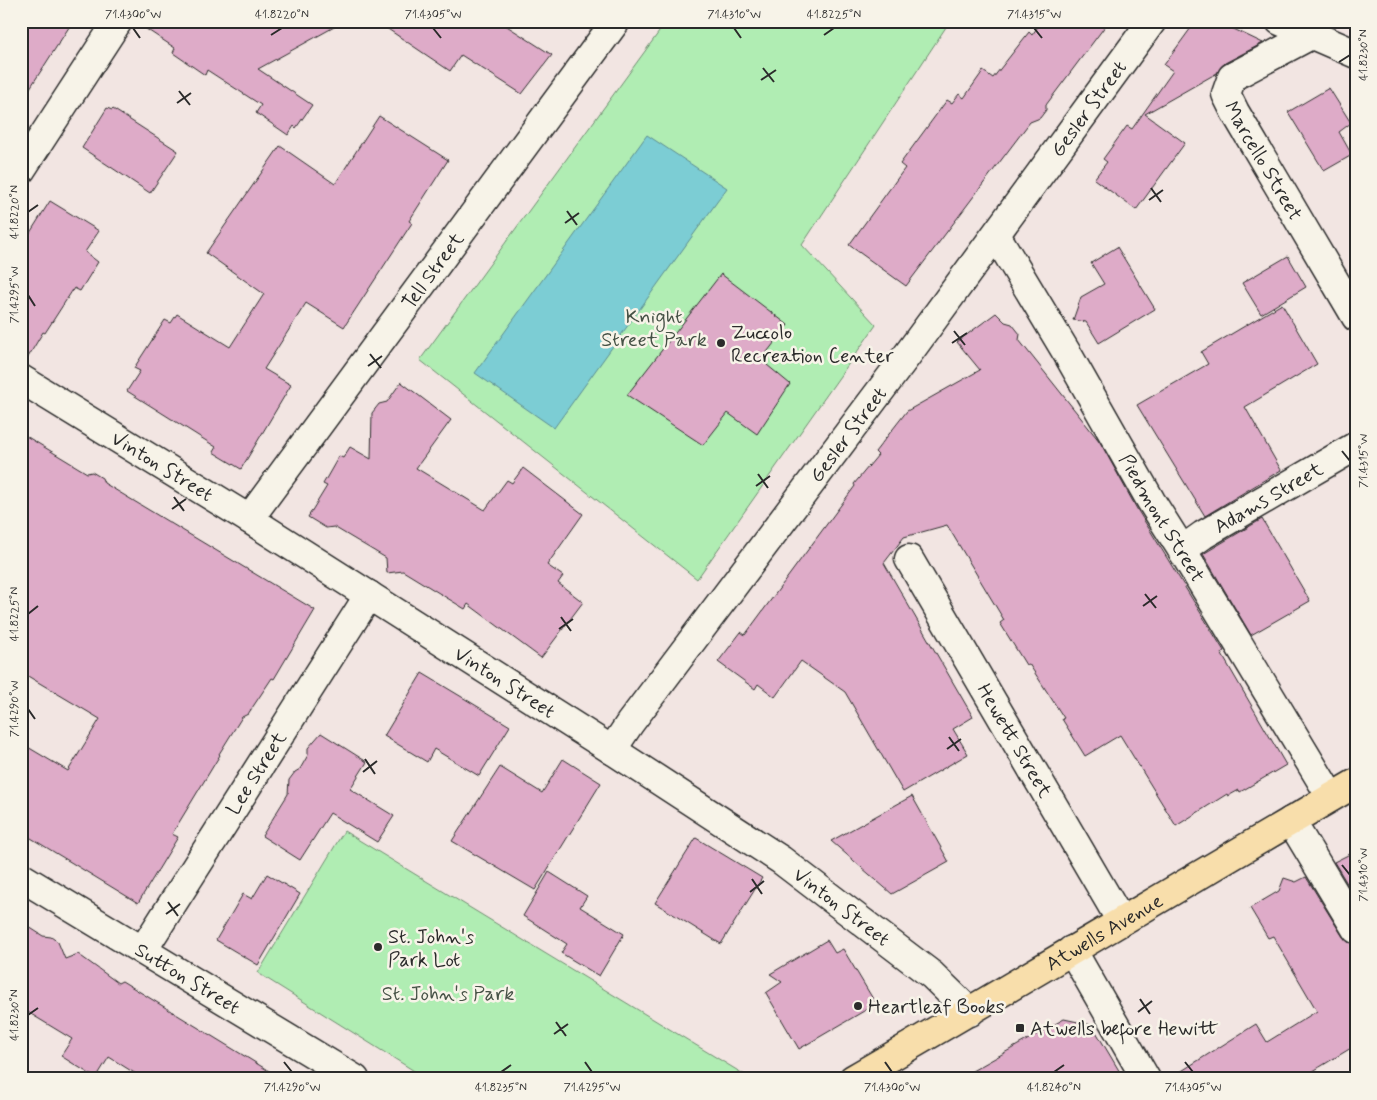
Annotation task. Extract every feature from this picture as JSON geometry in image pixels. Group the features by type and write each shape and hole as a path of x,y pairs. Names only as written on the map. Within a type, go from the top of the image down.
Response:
{"main road":[{"name":"Atwells Avenue","path":"853,1079 970,1012 1356,783"}],"street":[{"path":"21,170 118,21"},
{"name":"Tell Street","path":"249,519 616,21"},
{"name":"Gesler Street","path":"612,750 630,723 996,235 1152,21"},
{"path":"1280,21 1356,54"},
{"name":"Marcello Street","path":"1311,35 1232,77 1226,94 1356,318"},
{"name":"Piedmont Street","path":"996,235 1068,355 1151,501 1331,797"},
{"name":"Vinton Street","path":"21,379 249,519 781,860 932,975 970,1012"},
{"name":"Adams Street","path":"1182,550 1204,535 1356,446"},
{"name":"Hewett Street","path":"909,560 1121,921"},
{"name":"Lee Street","path":"143,950 369,595"},
{"path":"1291,821 1356,929"},
{"name":"Sutton Street","path":"21,877 355,1079"},
{"path":"1072,950 1146,1079"}],"green space":[{"name":"Knight Street Park","path":"667,21 950,21 802,245 876,325 697,579 420,360"},
{"name":"St. John's Park","path":"344,831 745,1075 738,1079 427,1079 258,973"}],"water":[{"path":"647,135 727,188 554,428 475,373"}],"building":[{"path":"21,21 73,21 21,102"},
{"path":"134,21 345,21 258,69 312,105 296,128 294,126 288,135 256,113 261,105 207,70 205,75 173,53 175,48"},
{"path":"376,21 499,21 552,55 522,94 461,55 450,71"},
{"path":"1042,21 1109,21 1046,105 1046,110 1040,118 1030,122 906,286 849,245 905,168 900,164 947,100 952,103 959,94 964,98 983,71 993,78 1029,32 1032,35"},
{"path":"1196,21 1217,21 1263,43 1225,63 1217,73 1145,114 1185,143 1136,210 1094,179 1107,162 1103,159 1127,126 1132,129 1173,71 1164,65"},
{"path":"1329,88 1351,123 1339,132 1352,155 1324,171 1288,112"},
{"path":"107,108 113,109 178,151 150,193 82,148"},
{"path":"379,116 448,160 409,221 412,223 344,327 306,303 264,369 291,385 241,469 213,452 216,447 127,391 140,371 134,368 165,320 171,323 177,314 230,347 264,294 206,253 280,146 335,184"},
{"path":"50,201 99,231 85,252 98,262 80,291 74,288 45,333 43,332 24,364 21,363 21,247"},
{"path":"1117,247 1155,309 1099,343 1086,322 1073,320 1081,297 1104,284 1091,263"},
{"path":"1288,256 1306,287 1261,314 1242,283"},
{"name":"Zuccolo Recreation Center","path":"721,274 788,325 761,360 790,384 757,434 728,413 703,445 627,395"},
{"path":"1282,304 1317,364 1245,407 1281,470 1205,516 1137,405 1208,364 1201,352"},
{"path":"996,313 1005,322 1012,324 1020,334 1019,340 1100,442 1137,509 1224,651 1221,653 1286,765 1240,792 1239,790 1228,796 1227,794 1176,826 1120,735 1085,756 1062,719 1064,718 1029,664 1026,665 1000,623 1004,620 947,525 904,537 884,563 973,717 953,729 968,754 903,792 845,692 801,661 775,697 758,684 755,689 718,662 741,632 745,635 855,486 854,484 878,455 875,452 907,411 980,370 957,342"},
{"path":"401,382 451,420 416,468 485,510 507,480 512,483 523,468 583,514 547,565 563,576 558,583 583,602 541,658 468,604 465,609 403,571 387,573 386,558 334,527 326,528 308,517 327,486 323,484 339,456 343,458 350,447 371,459 372,413 379,404 387,402"},
{"path":"21,433 87,473 92,472 102,478 104,483 315,610 274,679 272,678 248,714 242,717 219,754 172,834 178,837 138,903 21,832 21,743 68,771 100,719 21,672"},
{"path":"1262,519 1310,601 1251,635 1203,554"},
{"path":"422,673 510,726 479,776 434,749 427,762 384,736"},
{"path":"321,733 367,762 350,789 394,816 377,842 330,813 300,860 262,836 288,794 289,780 300,769 308,755 308,748"},
{"path":"563,759 601,783 535,890 452,841 500,767 542,793"},
{"path":"912,796 949,862 892,894 831,841"},
{"path":"696,838 762,878 721,944 655,903"},
{"path":"1356,851 1356,898 1334,862"},
{"path":"549,872 587,896 580,907 624,934 599,976 561,953 567,944 523,916"},
{"path":"267,874 300,894 258,965 216,940 243,894 252,899"},
{"path":"1306,877 1343,937 1348,942 1356,945 1356,1045 1300,1079 1169,1079 1256,1024 1267,1042 1317,1011 1273,936 1268,938 1250,908 1279,891 1284,878 1296,882"},
{"path":"21,922 43,936 51,937 58,942 65,959 78,954 118,983 122,981 282,1079 144,1079 109,1057 96,1078 61,1056 72,1039 21,1008"},
{"path":"827,940 835,953 843,949 876,1004 799,1049 766,993 782,982 770,974"},
{"path":"1064,1019 1092,1025 1124,1079 958,1079"}],"place":[{"name":"Zuccolo Recreation Center","path":"721,343"},
{"name":"St. John's Park Lot","path":"378,947"},
{"name":"Heartleaf Books","path":"858,1006"},
{"name":"Atwells before Hewitt","path":"1020,1028"}]}
